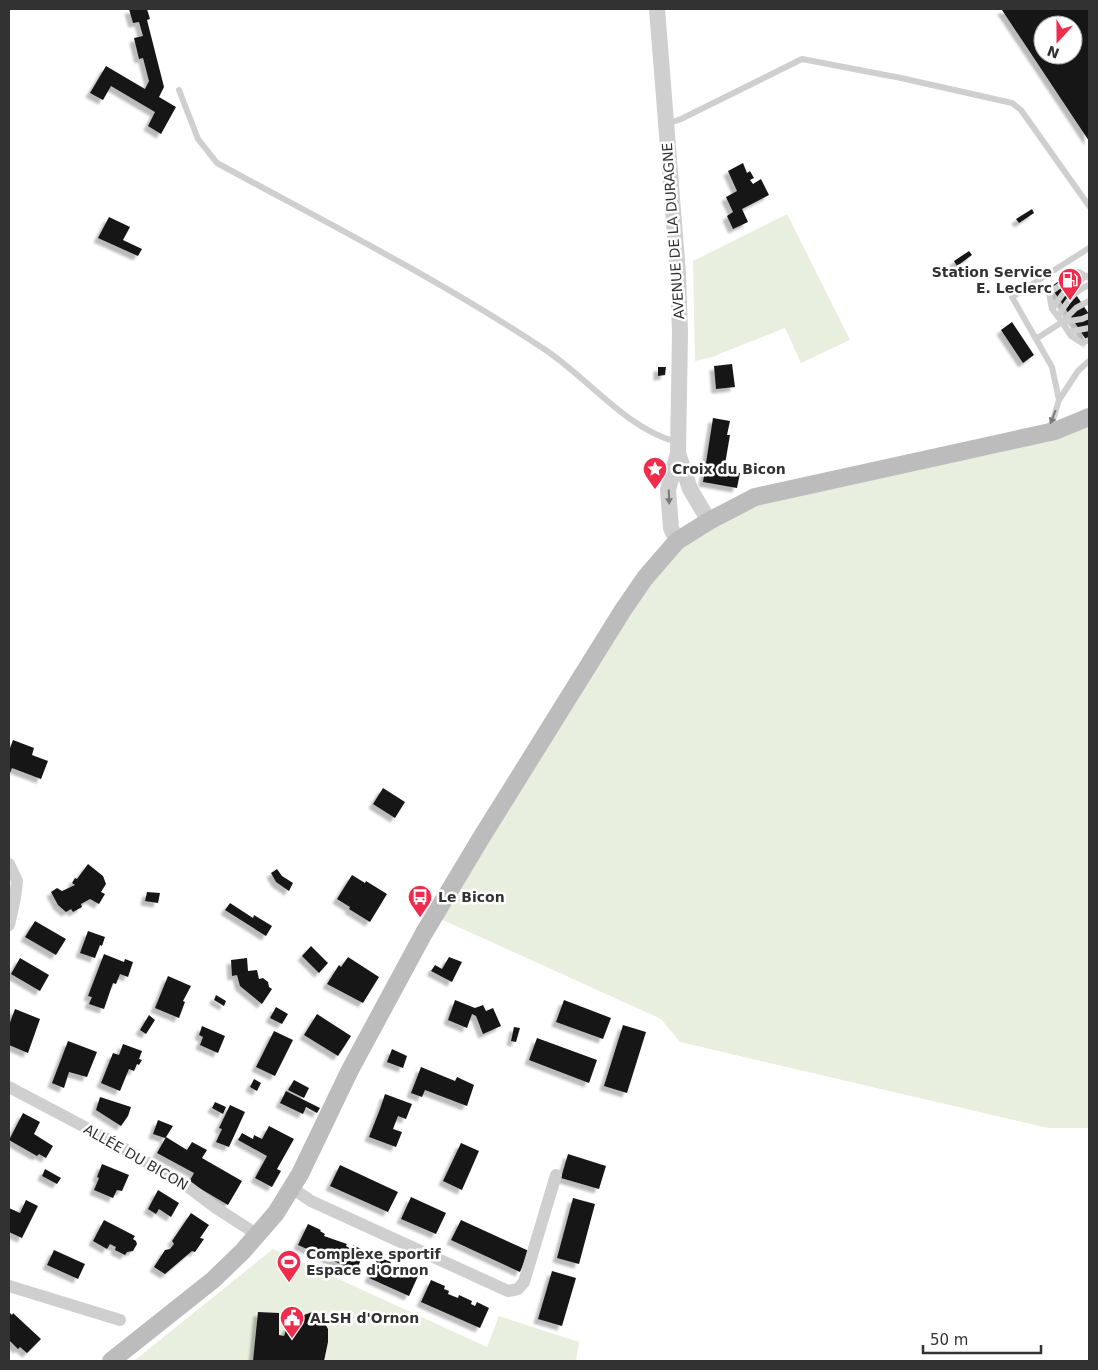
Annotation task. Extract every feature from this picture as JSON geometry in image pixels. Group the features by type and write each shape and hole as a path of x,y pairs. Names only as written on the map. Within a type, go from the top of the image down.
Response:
{"main road":[{"path":"111,1361 213,1280 258,1235 276,1213 292,1188 321,1134 376,1020 434,916 623,610 645,578 677,541 709,521 755,498 1041,434 1089,418"}],"street":[{"name":"AVENUE DE LA DURAGNE","path":"657,9 678,273 680,333 677,448 668,490 671,528 677,541"},
{"name":"AVENUE DE LA DURAGNE","path":"677,448 690,489 709,521"},
{"path":"9,864 17,881 9,925"},
{"name":"ALLÉE DU BICON","path":"9,1087 114,1142 187,1186 216,1208 258,1235"},
{"path":"292,1188 311,1201 508,1291 518,1290 524,1282 556,1175"},
{"path":"9,1286 120,1320"}],"lane":[{"path":"666,125 802,59 901,78 1012,103 1021,110 1089,206"},
{"path":"179,90 198,138 217,163 468,300 546,350 631,419 677,448"},
{"path":"1059,400 1052,367 1012,297 1089,248"},
{"path":"1052,309 1065,291 1088,277 1079,272 1049,294 1052,309 1071,336 1082,343 1089,340"},
{"path":"1060,320 1068,300 1082,288 1089,285"},
{"path":"1036,339 1076,308 1089,301"},
{"path":"1060,320 1082,319 1089,316"},
{"path":"1068,332 1089,328"},
{"path":"1041,434 1052,423 1059,400 1078,371 1089,361"}],"green space":[{"path":"787,214 850,340 801,363 785,328 712,357 695,361 693,261"},
{"path":"1089,417 1089,1128 1048,1128 680,1042 661,1019 434,916 665,554 755,497"},
{"name":"Complexe sportif Espace d'Ornon","path":"273,1249 487,1347 499,1316 579,1342 576,1361 134,1361"}],"building":[{"path":"129,9 147,9 150,19 147,20 164,87 159,97 176,107 161,134 148,126 155,112 111,86 103,100 90,93 106,66 145,89 149,81 143,58 139,59 134,38 143,36 139,22 133,23"},
{"path":"1002,9 1089,9 1089,141 1039,65 1083,65 1083,15 1033,15 1033,57"},
{"path":"743,163 747,173 750,171 754,178 750,180 753,184 761,179 769,195 742,209 748,222 733,229 727,216 733,212 726,197 737,191 728,171"},
{"path":"1032,209 1034,213 1019,223 1016,219"},
{"path":"109,217 130,227 123,240 142,249 138,256 98,238"},
{"path":"969,251 972,255 957,266 954,261"},
{"name":"Station Service E. Leclerc","path":"1064,277 1089,314 1089,344 1051,287"},
{"path":"1012,322 1034,355 1023,363 1001,330"},
{"path":"732,364 735,387 716,389 714,366"},
{"path":"658,367 666,367 665,375 658,376"},
{"path":"713,418 730,421 727,435 730,435 724,470 740,473 737,488 703,482"},
{"path":"13,740 34,748 32,755 48,761 41,779 12,768 9,775 9,751"},
{"path":"383,788 405,802 395,818 373,804"},
{"path":"88,864 103,876 106,884 101,892 105,894 99,904 90,899 73,912 71,909 66,912 58,905 51,892 57,888 62,891 75,885 72,883 75,878 77,879"},
{"path":"277,869 282,876 293,883 289,891 276,882 271,873"},
{"path":"352,875 387,894 370,922 337,899"},
{"path":"147,892 160,893 158,903 145,901"},
{"path":"230,903 253,918 254,915 272,926 266,936 225,910"},
{"path":"35,921 66,939 56,955 25,937"},
{"path":"88,931 105,937 95,958 80,953"},
{"path":"311,946 328,963 319,973 302,956"},
{"path":"104,954 124,962 125,959 133,962 128,977 120,974 116,984 113,983 104,1009 89,1004 92,997 88,996"},
{"path":"348,957 379,977 363,1003 327,984 339,965 341,967"},
{"path":"449,957 462,962 452,982 431,971 435,965 442,969"},
{"path":"20,958 49,975 40,991 11,974"},
{"path":"247,958 248,971 257,970 259,979 263,978 272,989 262,1004 240,986 237,975 232,976 231,960"},
{"path":"168,976 191,986 183,1001 185,1002 179,1018 155,1008"},
{"path":"216,995 226,1001 224,1006 214,1000"},
{"path":"455,1000 475,1008 483,1005 486,1011 493,1008 501,1026 483,1034 476,1016 472,1014 467,1028 448,1020"},
{"path":"564,1000 611,1018 603,1039 556,1022"},
{"path":"276,1007 288,1014 282,1024 270,1018"},
{"path":"15,1009 40,1019 28,1053 9,1045 9,1025"},
{"path":"317,1014 351,1036 338,1056 304,1035"},
{"path":"149,1015 155,1020 146,1034 140,1030"},
{"path":"623,1025 646,1032 627,1093 604,1086"},
{"path":"202,1026 225,1036 218,1053 200,1045 203,1037 199,1035"},
{"path":"514,1027 520,1028 516,1042 511,1041"},
{"path":"274,1031 293,1040 275,1076 256,1067"},
{"path":"537,1038 597,1060 589,1083 529,1060"},
{"path":"68,1041 97,1052 87,1077 69,1072 64,1088 52,1083"},
{"path":"123,1044 142,1051 139,1059 142,1060 139,1065 137,1064 134,1071 129,1069 120,1091 101,1083 113,1053 119,1055"},
{"path":"392,1049 407,1056 403,1068 387,1062"},
{"path":"421,1067 455,1081 457,1077 474,1085 467,1106 425,1090 422,1097 411,1093"},
{"path":"254,1079 261,1083 257,1091 250,1087"},
{"path":"294,1080 309,1088 304,1098 288,1090"},
{"path":"286,1091 320,1108 317,1113 306,1107 303,1114 280,1103"},
{"path":"385,1094 412,1104 406,1119 398,1116 393,1129 402,1132 396,1147 369,1137"},
{"path":"100,1097 131,1107 128,1116 121,1126 96,1110"},
{"path":"215,1102 226,1107 223,1114 212,1108"},
{"path":"230,1105 245,1112 229,1147 216,1142 222,1129 219,1128"},
{"path":"23,1113 40,1122 34,1134 53,1146 46,1158 39,1154 37,1156 9,1140"},
{"path":"158,1120 173,1126 165,1138 153,1134"},
{"path":"269,1126 294,1139 277,1169 281,1171 272,1187 255,1178 267,1156 238,1140 242,1133 253,1139 254,1135 262,1139"},
{"path":"166,1137 187,1150 192,1142 207,1150 202,1158 242,1181 228,1205 189,1182 194,1173 157,1153"},
{"path":"461,1143 479,1151 462,1190 443,1181"},
{"path":"568,1154 606,1166 599,1189 561,1178"},
{"path":"102,1164 129,1175 122,1191 117,1190 113,1198 94,1190"},
{"path":"340,1165 398,1192 388,1212 330,1186"},
{"path":"45,1169 61,1178 57,1184 42,1176"},
{"path":"158,1190 179,1203 171,1217 159,1209 156,1214 148,1209"},
{"path":"411,1197 446,1213 436,1234 401,1219"},
{"path":"573,1198 595,1204 579,1264 557,1258"},
{"path":"26,1200 38,1206 22,1238 9,1232 9,1208 20,1213"},
{"path":"191,1213 209,1225 200,1238 204,1239 195,1252 192,1251 165,1274 154,1267 165,1250 170,1249 174,1244 172,1241"},
{"path":"104,1220 135,1236 133,1239 137,1244 133,1251 127,1252 125,1255 115,1250 116,1247 110,1244 107,1249 93,1241"},
{"path":"461,1220 529,1251 520,1272 451,1240"},
{"path":"308,1224 321,1230 325,1234 324,1236 347,1244 346,1246 351,1249 353,1245 365,1251 356,1271 298,1245"},
{"path":"54,1250 85,1264 78,1279 47,1265"},
{"path":"378,1257 391,1262 388,1269 397,1273 402,1268 418,1276 409,1296 369,1278"},
{"path":"552,1271 576,1278 562,1326 538,1319"},
{"path":"431,1280 445,1286 444,1289 449,1291 448,1294 458,1298 459,1295 472,1301 471,1304 475,1306 477,1302 489,1308 480,1328 421,1302"},
{"path":"9,1312 12,1315 13,1313 41,1339 27,1353 20,1347 18,1349 9,1340"},
{"name":"ALSH d'Ornon","path":"258,1312 279,1313 279,1335 284,1336 287,1328 296,1318 312,1312 324,1322 328,1329 328,1342 324,1361 253,1361"}],"place":[{"name":"Station Service E. Leclerc","path":"1070,301"},
{"name":"Croix du Bicon","path":"655,490"},
{"name":"Le Bicon","path":"420,918"},
{"name":"Complexe sportif Espace d'Ornon","path":"289,1283"},
{"name":"ALSH d'Ornon","path":"292,1339"}]}
